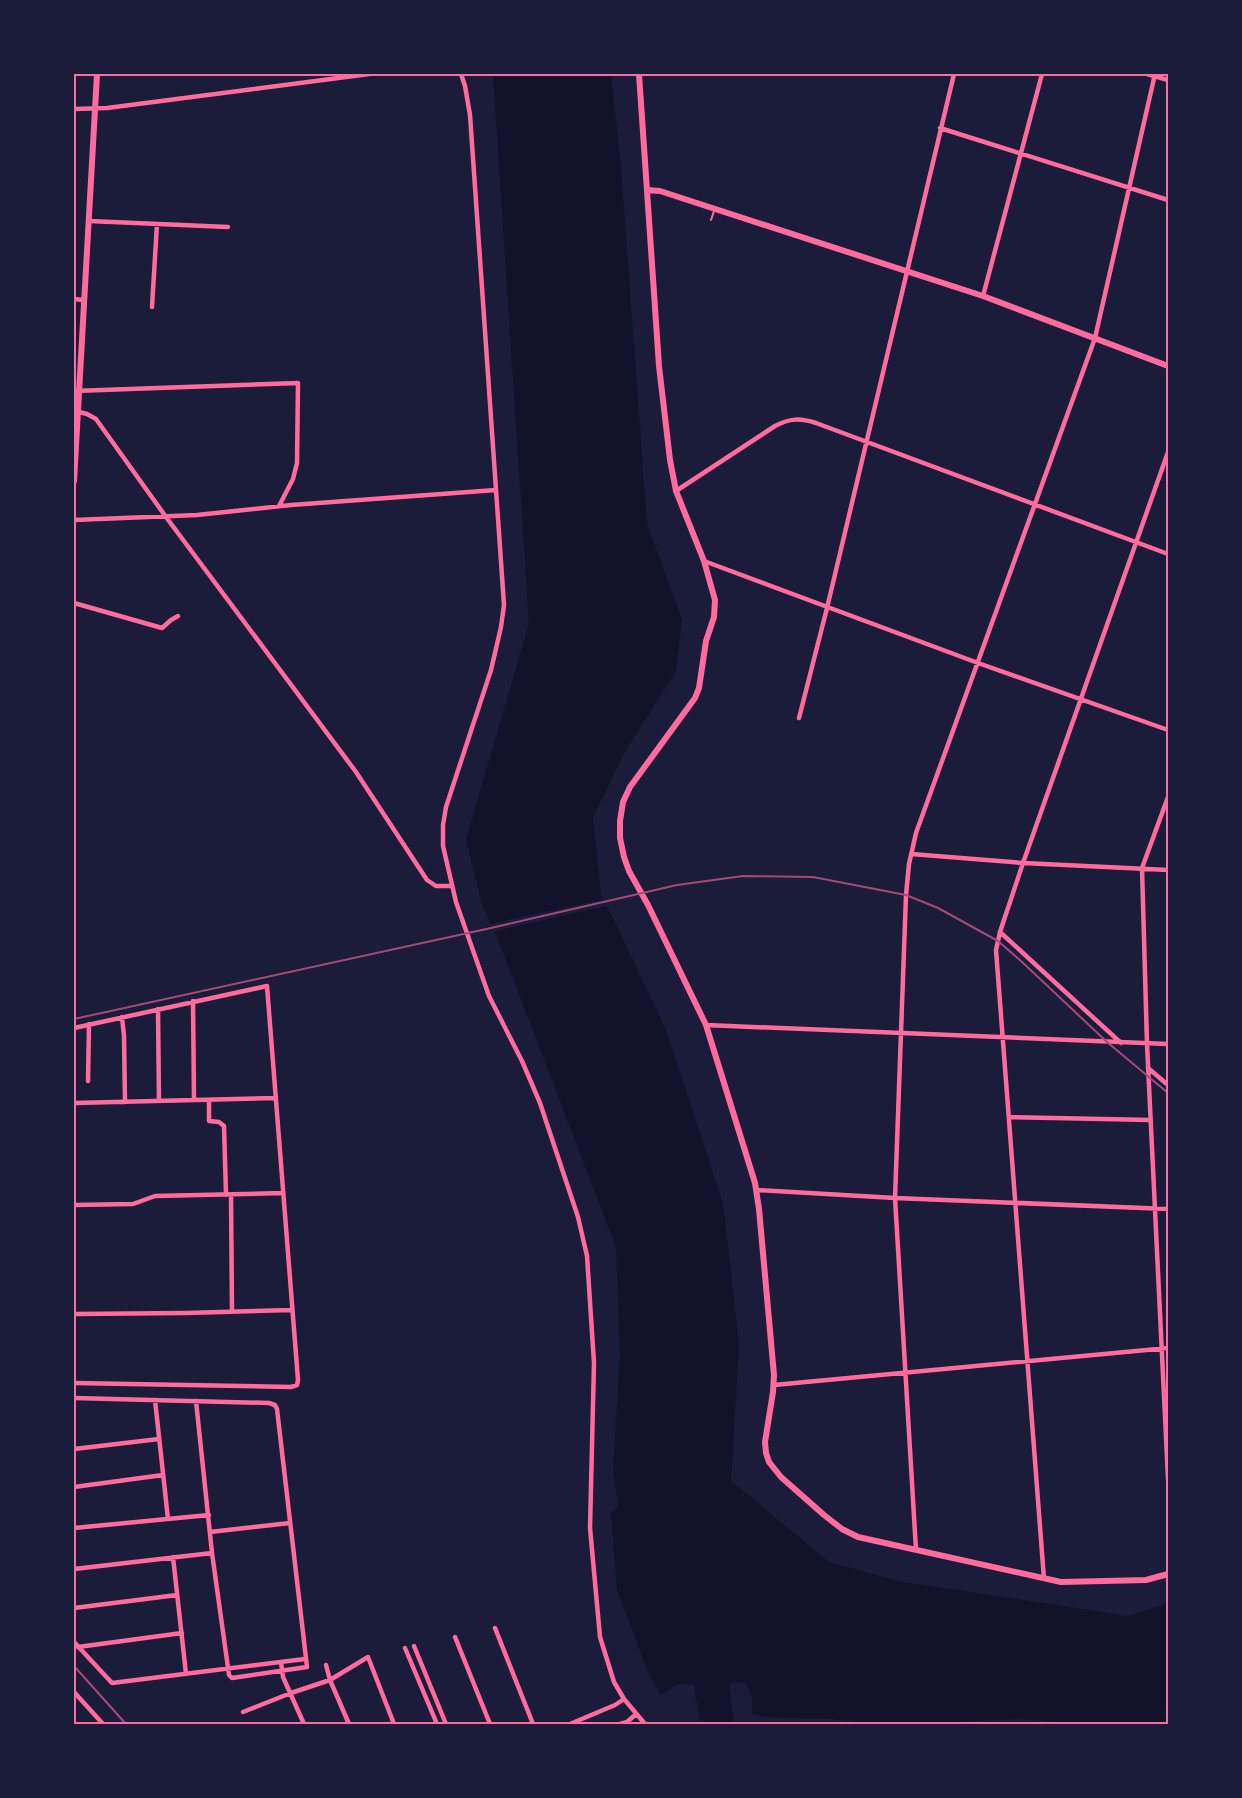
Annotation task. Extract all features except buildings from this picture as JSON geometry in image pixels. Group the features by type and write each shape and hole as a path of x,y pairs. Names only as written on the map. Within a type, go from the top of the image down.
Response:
{"main road":[{"path":"74,482 77,392 97,74"},
{"path":"639,74 660,383 670,460 676,491 704,561 714,595 715,608 706,641 699,688 690,708 630,787 622,808 619,829 622,852 629,871 706,1025 756,1190 774,1385 765,1442 766,1453 772,1466 784,1480 842,1529 862,1538 962,1558 1044,1579 1070,1582 1146,1580 1168,1574"},
{"path":"647,190 660,191 908,270 1168,366"}],"street":[{"path":"74,109 107,108 369,74"},
{"path":"461,74 470,115 503,616 491,670 446,807 443,846 452,886 473,952 489,996 525,1067 540,1103 578,1217 587,1256 594,1363 590,1504 592,1559 600,1637 614,1682 624,1699 645,1725"},
{"path":"799,718 828,608 954,74"},
{"path":"983,296 1042,74"},
{"path":"1147,74 1168,80"},
{"path":"916,1550 895,1198 900,1033 911,854 916,833 1095,338 1154,75"},
{"path":"940,128 1168,200"},
{"path":"89,221 228,227"},
{"path":"152,307 157,224"},
{"path":"74,299 83,300"},
{"path":"77,392 298,383 297,463 293,479 279,506"},
{"path":"78,412 96,419 356,772 427,880 436,886 452,886"},
{"path":"676,491 775,426 791,419 809,421 1168,554"},
{"path":"1044,1579 996,957 997,944 1023,862 1168,452"},
{"path":"74,520 166,517 496,490"},
{"path":"704,561 978,663 1168,730"},
{"path":"74,603 162,628 178,616"},
{"path":"1168,797 1142,868 1148,1068 1168,1479"},
{"path":"911,854 1168,870"},
{"path":"1000,932 1121,1043"},
{"path":"74,1028 267,986 298,1380 297,1385 291,1387 74,1383"},
{"path":"193,1001 194,1100"},
{"path":"158,1008 159,1101"},
{"path":"122,1017 124,1102"},
{"path":"88,1081 89,1024"},
{"path":"706,1025 1168,1044"},
{"path":"1148,1068 1168,1085"},
{"path":"74,1103 275,1098"},
{"path":"209,1100 209,1121 219,1122 224,1126 229,1195 232,1311"},
{"path":"1010,1117 1151,1120"},
{"path":"756,1190 1168,1209"},
{"path":"74,1205 133,1204 155,1196 283,1193"},
{"path":"74,1314 291,1310"},
{"path":"774,1385 1168,1348"},
{"path":"74,1398 196,1401 270,1403 275,1405 307,1667 232,1678 229,1676 212,1553 196,1401"},
{"path":"155,1400 168,1519"},
{"path":"74,1449 159,1439"},
{"path":"74,1486 163,1476"},
{"path":"74,1528 208,1515"},
{"path":"210,1532 290,1523"},
{"path":"74,1569 212,1553"},
{"path":"173,1557 186,1674"},
{"path":"74,1608 177,1595"},
{"path":"495,1628 533,1725"},
{"path":"76,1644 182,1633"},
{"path":"455,1637 490,1725"},
{"path":"76,1644 112,1683 305,1659"},
{"path":"414,1646 446,1725"},
{"path":"405,1648 437,1725"},
{"path":"243,1712 330,1680 368,1658 394,1725"},
{"path":"281,1662 282,1671 304,1725"},
{"path":"326,1665 349,1725"},
{"path":"74,1692 103,1725"},
{"path":"570,1725 583,1722 624,1699"},
{"path":"620,1725 635,1714"}],"lane":[{"path":"711,220 715,209"}],"shaded area":[{"path":"493,74 611,74 621,168 647,524 682,619 676,671 626,750 593,817 601,896 666,1030 723,1203 739,1345 731,1481 829,1562 898,1581 1129,1616 1168,1603 1168,1724 1084,1724 1019,1719 880,1724 830,1719 765,1717 752,1714 752,1697 746,1684 739,1682 729,1683 734,1724 709,1724 699,1719 694,1685 678,1684 661,1695 648,1672 617,1590 611,1513 618,1506 613,1470 620,1354 616,1247 504,955 482,904 466,840 529,623"}],"pier":[{"path":"606,899 610,905 493,932 490,924"}],"railway":[{"path":"74,1019 677,885 743,876 813,877 906,895 938,908 998,941 1107,1042 1168,1093"},
{"path":"74,1666 126,1724"}]}
